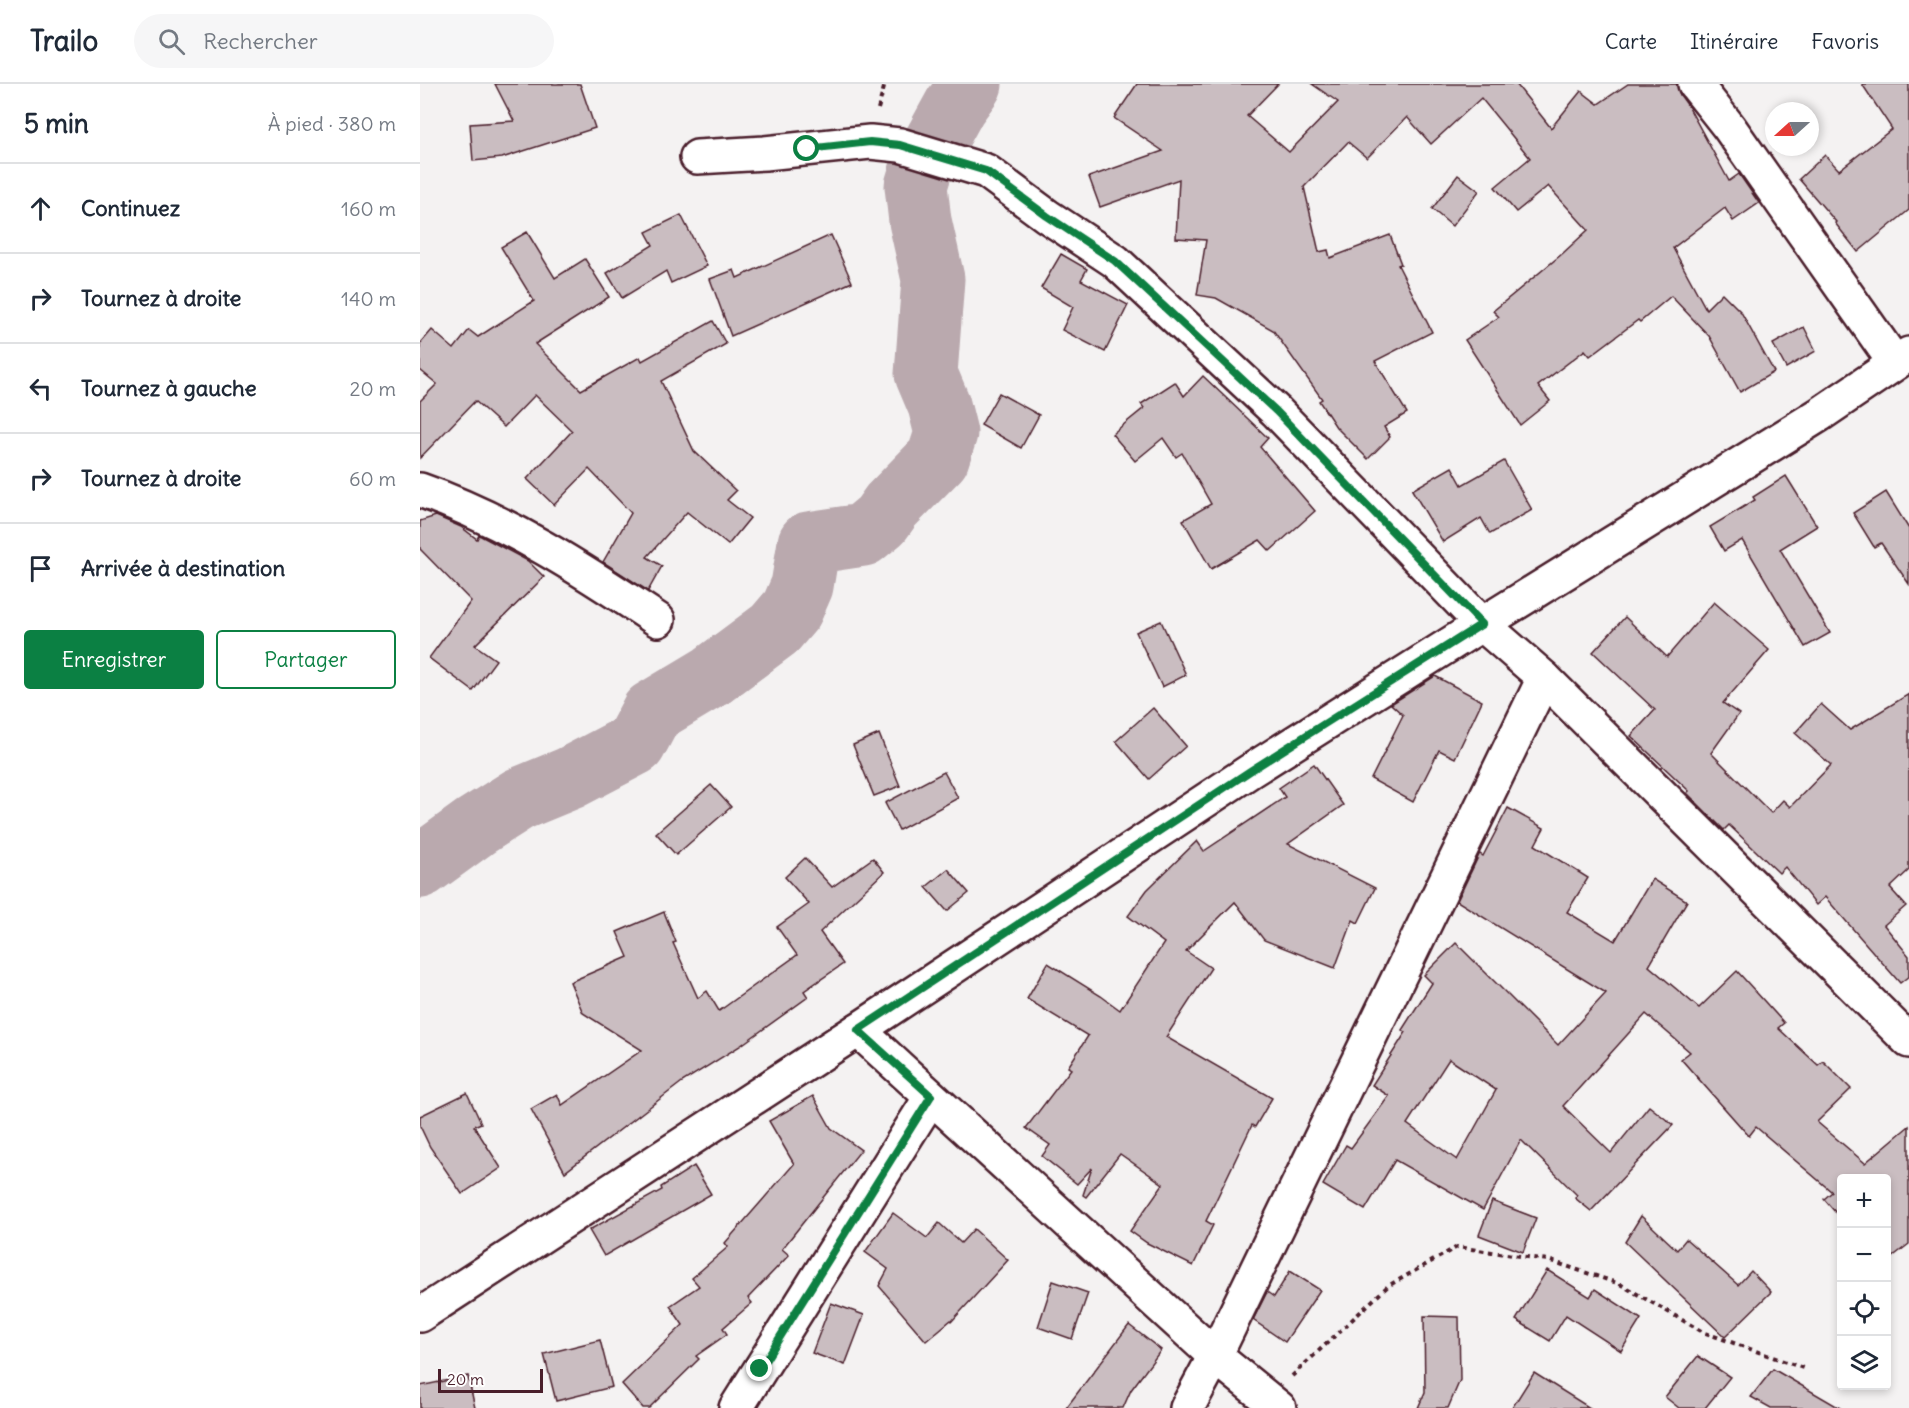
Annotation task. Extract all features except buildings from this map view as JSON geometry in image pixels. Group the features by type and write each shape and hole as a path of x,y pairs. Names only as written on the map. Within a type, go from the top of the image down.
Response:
{"street":[{"path":"420,1315 1250,771 1819,415 1902,358 1695,84"},
{"path":"697,157 765,153 870,142 900,145 986,171 1047,216 1115,261 1276,411 1482,624 1544,678 1905,1028"},
{"path":"420,490 461,507 550,551 658,620"},
{"path":"1187,1408 1215,1356 1544,678"},
{"path":"858,1030 1215,1356 1273,1403"},
{"path":"736,1408 931,1096"}],"path":[{"path":"1273,1403 1388,1286 1457,1247 1548,1260 1620,1284 1703,1332 1803,1368"}],"waterway":[{"path":"420,867 475,827 519,799 570,778 635,744 652,712 712,676 775,629 792,609 802,586 809,543 863,535 881,520 891,506 938,458 946,433 939,405 926,374 933,279 920,221 916,186 922,166 955,106 971,84"}],"route":[{"path":"760,1369 931,1096 858,1030 1250,771 1482,624 1276,411 1115,261 1047,216 986,171 900,145 870,142 807,149"}]}
